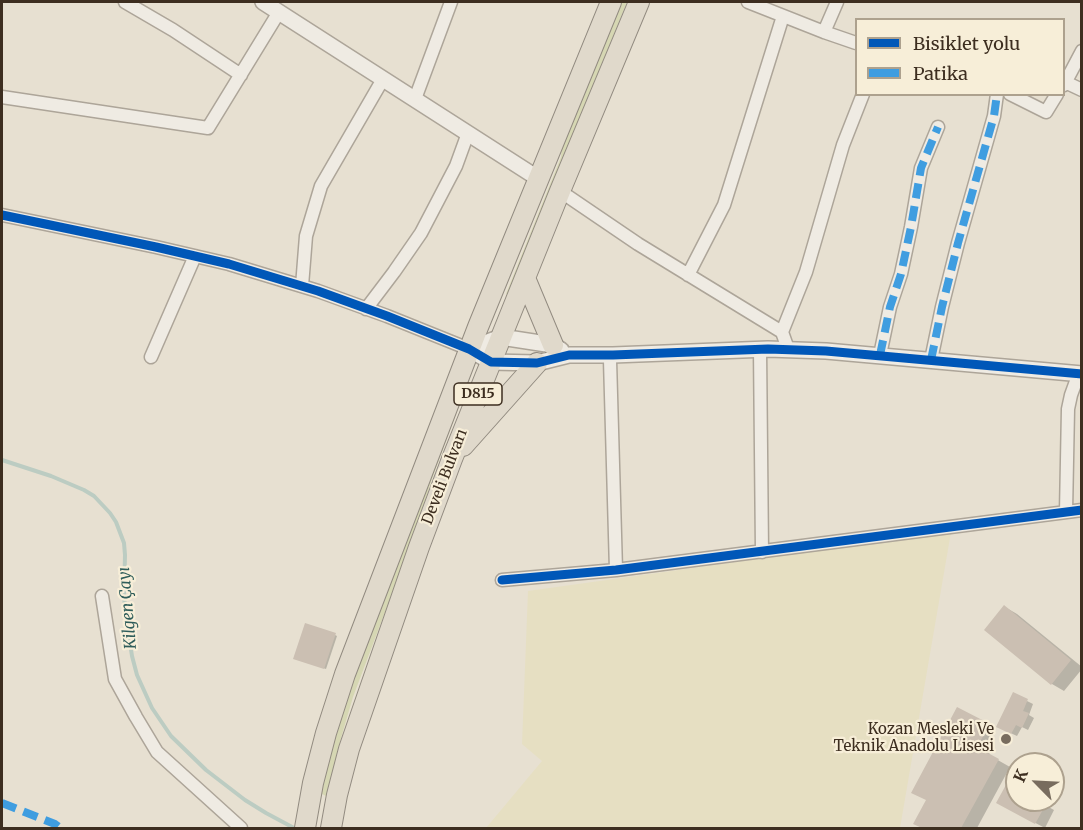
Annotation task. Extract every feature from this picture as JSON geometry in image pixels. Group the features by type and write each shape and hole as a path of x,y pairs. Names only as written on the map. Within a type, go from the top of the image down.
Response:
{"highway":[{"name":"Develi Bulvarı","path":"305,828 313,783 345,674 469,349 611,2"},
{"name":"Develi Bulvarı","path":"330,828 356,726 419,547 501,337 639,2"},
{"path":"525,278 561,350"},
{"path":"452,459 537,363"}],"street":[{"path":"124,2 173,30 241,75"},
{"path":"262,2 538,179"},
{"path":"415,99 451,2"},
{"path":"748,2 855,43"},
{"path":"824,32 837,2"},
{"path":"2,97 208,128 279,12"},
{"path":"688,275 724,205 783,16"},
{"path":"1065,81 1082,51"},
{"path":"302,286 306,236 321,186 383,79"},
{"path":"1065,83 1082,90"},
{"path":"782,332 806,272 843,145 862,96"},
{"path":"930,360 952,265 998,96"},
{"path":"1014,96 1046,112 1056,96"},
{"path":"880,356 890,307 901,274 921,168 938,127"},
{"path":"366,309 421,233 456,166 468,133"},
{"path":"560,191 638,244 782,332 788,349"},
{"path":"2,215 229,264 302,286 366,309 469,349 491,362 537,363 561,350"},
{"path":"151,357 195,256"},
{"path":"469,349 501,337 561,350 613,355 788,349 1081,372 1071,394 1068,409 1065,512"},
{"path":"760,349 762,552"},
{"path":"613,355 610,360 616,570"},
{"path":"502,580 616,570 1082,510"},
{"path":"102,596 116,679 136,717 157,752 241,828"}],"shaded area":[{"path":"951,532 900,828 486,828 542,761 522,744 528,591"}],"green space":[{"path":"620,2 627,2 508,294 506,294 561,157 562,146"},
{"path":"467,376 470,376 414,535 353,697 326,796 320,793 340,712"}],"building":[{"path":"1004,605 1071,660 1051,685 984,630"},
{"path":"305,623 336,633 324,669 293,659"},
{"path":"1013,692 1028,699 1023,711 1029,713 1022,728 1016,725 1011,734 996,727"},
{"path":"957,707 990,724 977,747 999,759 961,828 922,828 913,824 926,800 911,793"},
{"path":"1005,787 1005,808 996,803"},
{"path":"1013,812 1042,812 1035,824"}],"waterway":[{"name":"Kilgen Çayı","path":"2,460 51,476 84,490 94,496 110,513 124,543 124,596 132,656 137,675 152,708 171,736 206,770 245,800 294,828"}],"marked path":[{"path":"931,360 958,243 994,116 997,96"},
{"path":"880,355 890,307 901,274 921,168 938,127"},
{"path":"2,803 60,828"}],"cycle path":[{"path":"2,215 229,264 318,291 387,316 469,349 491,362 537,363 569,355 768,349 826,351 1082,374"},
{"path":"502,580 616,570 1082,510"}],"place":[{"name":"Kozan Mesleki Ve Teknik Anadolu Lisesi","path":"1006,739"}]}
